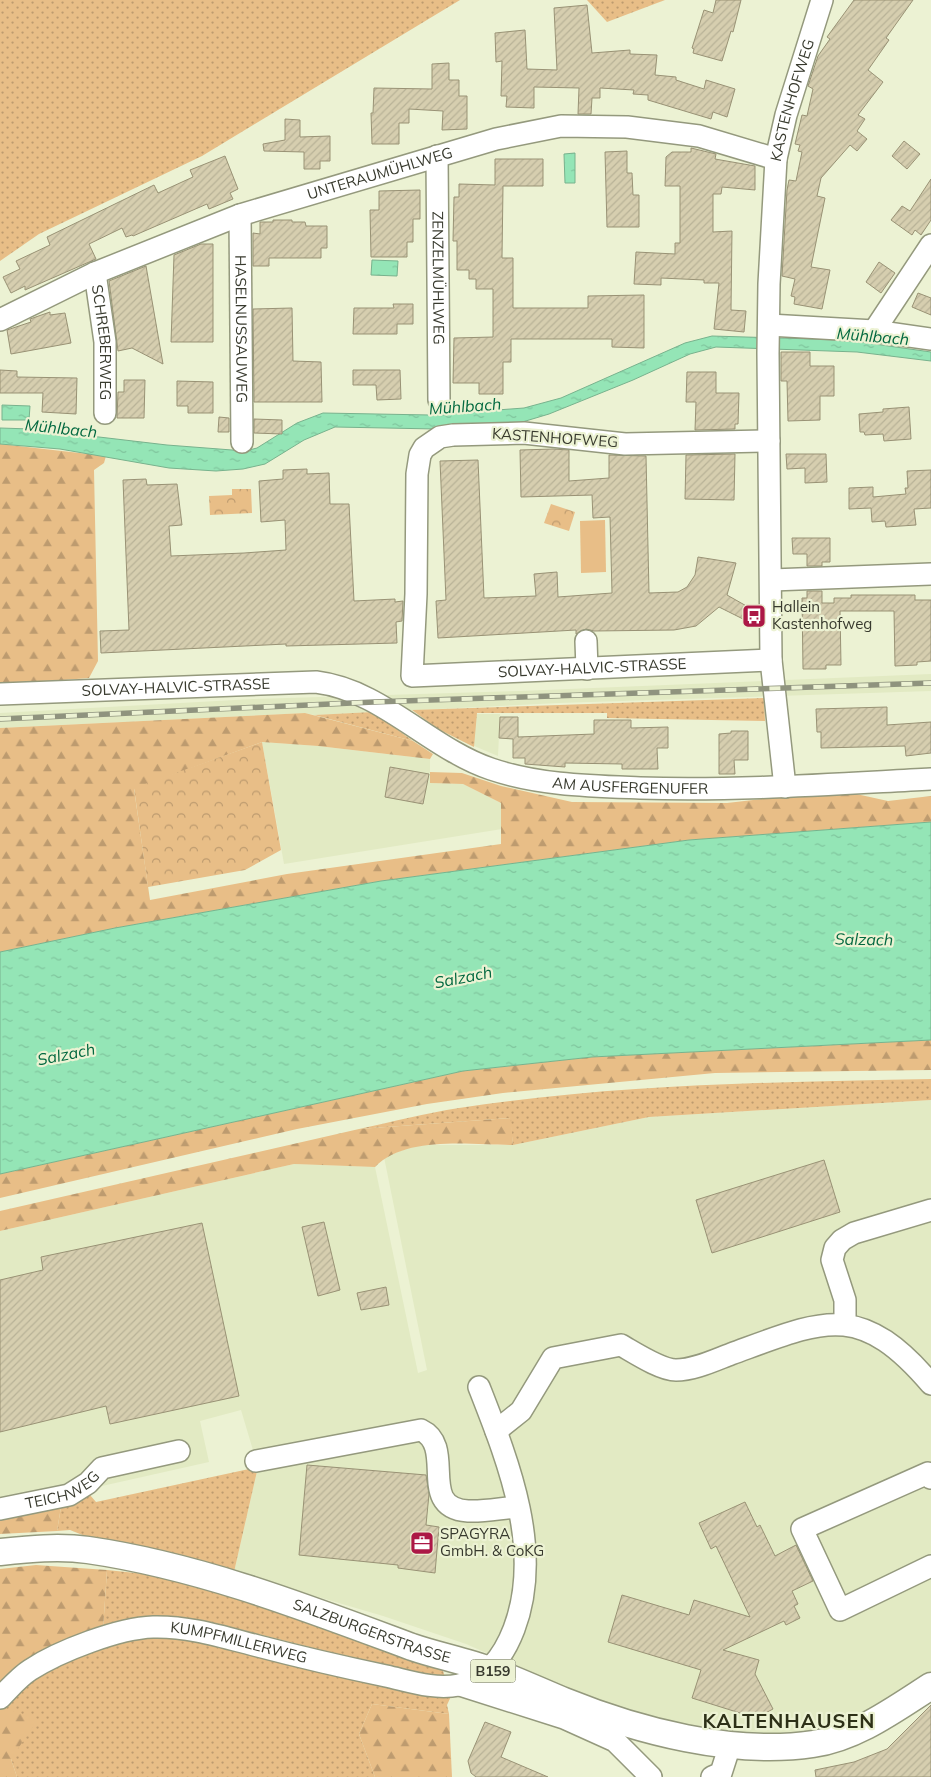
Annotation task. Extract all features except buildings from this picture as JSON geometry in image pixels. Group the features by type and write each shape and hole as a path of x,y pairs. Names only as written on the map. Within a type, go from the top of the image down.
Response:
{"main road":[{"name":"SALZBURGERSTRASSE","path":"0,1552 30,1548 86,1550 133,1558 224,1582 422,1650 490,1670 567,1702 635,1724 683,1737 730,1745 764,1747 814,1744 847,1735 879,1719 931,1686"}],"street":[{"name":"KASTENHOFWEG","path":"785,786 771,660 769,284 776,159 786,115 822,0"},
{"name":"UNTERAUMÜHLWEG","path":"0,320 95,273 240,215 496,139 561,126 627,127 699,136 776,159"},
{"name":"ZENZELMÜHLWEG","path":"437,156 439,400"},
{"name":"HASELNUSSAUWEG","path":"240,215 242,442"},
{"path":"874,331 931,245"},
{"name":"SCHREBERWEG","path":"95,273 105,342 105,413"},
{"path":"768,338 874,331 931,339"},
{"name":"KASTENHOFWEG","path":"412,676 416,594 417,474 420,455 429,444 440,437 453,435 508,432 624,444 769,441"},
{"path":"772,580 931,574"},
{"path":"586,641 587,669"},
{"name":"SOLVAY-HALVIC-STRASSE","path":"412,676 771,660"},
{"name":"SOLVAY-HALVIC-STRASSE","path":"0,694 278,682 316,682 352,690"},
{"name":"AM AUSFERGENUFER","path":"352,690 465,759 491,769 533,780 600,787 686,789 931,779"},
{"path":"845,1324 845,1300 832,1260 835,1248 842,1240 854,1233 931,1210"},
{"path":"496,1431 521,1412 553,1358 621,1345 647,1360 676,1370 704,1364 801,1328 825,1324 845,1324 865,1330 894,1345 931,1384"},
{"path":"479,1387 496,1431 518,1507 526,1557 522,1602 506,1648 490,1670"},
{"path":"256,1461 421,1430 434,1441 440,1478 440,1496 446,1504 466,1511 518,1507"},
{"name":"TEICHWEG","path":"0,1509 69,1495 88,1483 102,1468 179,1451"},
{"path":"931,1478 928,1473 802,1529 840,1610 931,1566"},
{"name":"KUMPFMILLERWEG","path":"0,1698 29,1670 68,1651 110,1635 152,1627 192,1629 335,1666 437,1687 460,1685 490,1670"},
{"path":"460,1685 564,1718 615,1741 651,1777"},
{"path":"712,1777 721,1773 730,1745"}],"shaded area":[{"path":"931,674 931,691 559,703 314,715 305,713 0,728 0,713 253,699 520,691"},
{"path":"475,714 500,714 498,756 467,743"},
{"path":"262,742 318,746 430,759 430,783 463,784 501,803 502,829 284,864"},
{"path":"931,1100 931,1675 874,1709 839,1724 802,1734 734,1735 657,1721 616,1710 466,1644 383,1616 234,1572 258,1467 241,1410 200,1421 209,1462 102,1486 63,1490 0,1501 0,1231 294,1164 375,1167 418,1373 427,1370 384,1157 417,1145 513,1145 649,1117"}],"green space":[{"path":"0,0 460,0 202,156 39,234 0,261"},
{"path":"587,0 665,0 607,22"},
{"path":"0,444 106,456 104,463 94,470 98,661 89,678 0,685"},
{"path":"232,489 251,489 252,513 210,515 209,496 232,495"},
{"path":"551,504 575,512 569,531 544,523"},
{"path":"605,520 606,572 581,573 580,521"},
{"path":"764,698 765,721 607,718 607,713 477,713 474,747 438,729 412,710"},
{"path":"373,712 413,741 314,715"},
{"path":"305,713 413,741 433,754 430,759 318,746 262,742 134,789 150,900 287,874 501,844 501,803 463,784 430,783 430,772 462,773 501,786 572,802 727,803 838,790 888,801 931,796 931,822 689,840 381,881 115,928 0,952 0,728"},
{"path":"262,742 281,850 245,870 148,887 134,788"},
{"path":"931,1040 931,1070 715,1073 503,1093 427,1104 297,1129 0,1198 0,1174 463,1071 592,1057"},
{"path":"931,1079 931,1100 649,1117 513,1145 510,1118 359,1129 459,1108 577,1094 636,1089 813,1081"},
{"path":"511,1118 513,1145 440,1144 421,1146 404,1150 388,1157 375,1167 294,1164 0,1231 0,1211 359,1129"},
{"path":"258,1467 234,1572 90,1538 70,1530 57,1531 61,1507 90,1495 96,1502"},
{"path":"61,1507 57,1531 0,1534 0,1517"},
{"path":"36,1565 107,1570 103,1630 0,1686 0,1569"},
{"path":"107,1570 145,1574 213,1591 442,1668 445,1677 440,1680 230,1627 225,1631 103,1630"},
{"path":"151,1631 453,1692 447,1705 449,1714 372,1704 359,1734 375,1777 17,1777 11,1759 0,1707 34,1676 71,1655"},
{"path":"372,1704 449,1714 452,1777 375,1777 359,1734"},
{"path":"0,1707 38,1719 11,1759 17,1777 0,1777"}],"water":[{"path":"575,153 575,183 565,183 564,154"},
{"path":"372,260 398,261 397,276 371,275"},
{"path":"712,336 846,340 931,352 931,361 857,352 716,347 690,354 633,380 549,414 519,423 436,429 335,427 304,440 265,464 243,469 216,471 169,468 60,449 0,444 0,428 31,429 167,445 245,451 257,448 297,423 323,413 430,415 524,408 561,398 685,343"},
{"path":"2,405 30,406 29,420 2,420"},
{"name":"Salzach","path":"931,822 931,1040 592,1057 463,1071 0,1174 0,952 115,928 381,881 689,840"}],"railway":[{"path":"0,719 374,702 931,683"}],"place":[{"name":"Hallein Kastenhofweg","path":"754,616"},
{"name":"SPAGYRA GmbH. & CoKG","path":"422,1543"}],"district":[{"name":"KALTENHAUSEN","path":"789,1721"}],"water label":[{"name":"Mühlbach","path":"873,336"},
{"name":"Mühlbach","path":"465,406"},
{"name":"Mühlbach","path":"61,428"}]}
